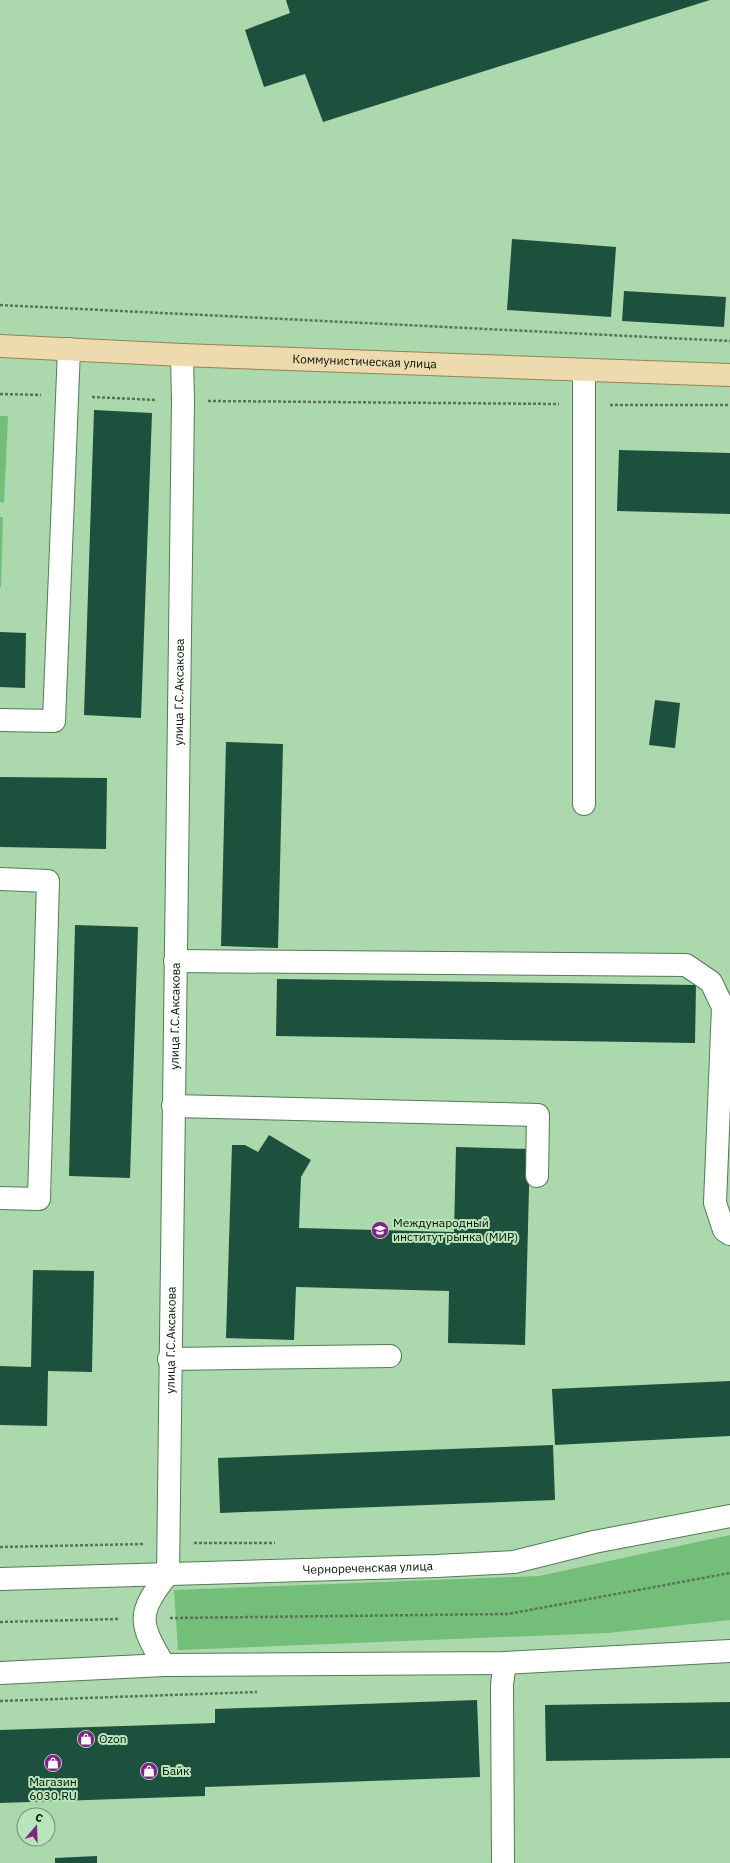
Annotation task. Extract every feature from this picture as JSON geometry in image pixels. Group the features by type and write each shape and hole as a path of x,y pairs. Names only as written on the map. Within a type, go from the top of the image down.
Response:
{"main road":[{"name":"Коммунистическая улица","path":"0,346 182,355 730,376"}],"street":[{"path":"0,720 54,721 69,349"},
{"name":"улица Г.С.Аксакова","path":"168,1574 169,1359 183,401 182,355"},
{"path":"584,371 584,804"},
{"path":"0,880 48,881 39,1199 0,1198"},
{"path":"175,961 686,965 711,982 723,1007 715,1202 724,1230 730,1234"},
{"path":"173,1106 538,1115 537,1176"},
{"path":"169,1359 390,1356"},
{"name":"Чернореченская улица","path":"0,1579 514,1562 594,1542 730,1516"},
{"path":"164,1665 150,1641 143,1618 151,1595 168,1574"},
{"path":"0,1673 164,1665 505,1663 730,1651"},
{"path":"503,1863 502,1684 505,1663"}],"path":[{"path":"0,304 730,341"},
{"path":"0,394 183,401 730,405"},
{"path":"0,1547 167,1543 277,1543"},
{"path":"0,1622 143,1618 508,1614 730,1573"},
{"path":"0,1701 263,1692"}],"green space":[{"path":"0,416 8,416 4,503 0,502"},
{"path":"0,517 3,517 1,587 0,587"},
{"path":"730,1535 730,1620 608,1633 178,1650 174,1590 539,1576"}],"building":[{"path":"286,0 710,0 323,122 305,74 264,87 245,30 290,13"},
{"path":"512,239 616,247 611,317 507,310"},
{"path":"624,291 726,297 724,327 622,321"},
{"path":"94,410 152,413 141,718 84,715"},
{"path":"619,450 730,453 730,514 617,511"},
{"path":"0,632 26,633 25,688 0,687"},
{"path":"655,700 680,703 675,748 649,745"},
{"path":"226,742 283,744 278,948 221,946"},
{"path":"0,777 107,778 106,849 0,847"},
{"path":"75,925 138,927 130,1178 69,1176"},
{"path":"277,979 696,985 695,1043 276,1036"},
{"path":"269,1135 311,1160 301,1177 299,1228 454,1232 456,1147 530,1149 525,1345 448,1343 449,1291 296,1287 294,1340 226,1338 232,1145 245,1145 258,1152"},
{"path":"33,1270 94,1271 92,1372 48,1371 47,1426 0,1425 0,1366 31,1367"},
{"path":"730,1381 730,1436 555,1445 552,1389"},
{"path":"553,1445 555,1500 220,1513 218,1458"},
{"path":"477,1700 480,1777 205,1787 205,1796 0,1803 0,1730 215,1723 215,1709"},
{"path":"730,1702 730,1758 546,1761 545,1705"},
{"path":"97,1856 97,1863 55,1863 55,1858"}],"place":[{"name":"Международный институт рынка (МИР)","path":"380,1230"},
{"name":"Ozon","path":"86,1739"},
{"name":"Магазин 6030.RU","path":"53,1763"},
{"name":"Байк","path":"149,1771"}]}
